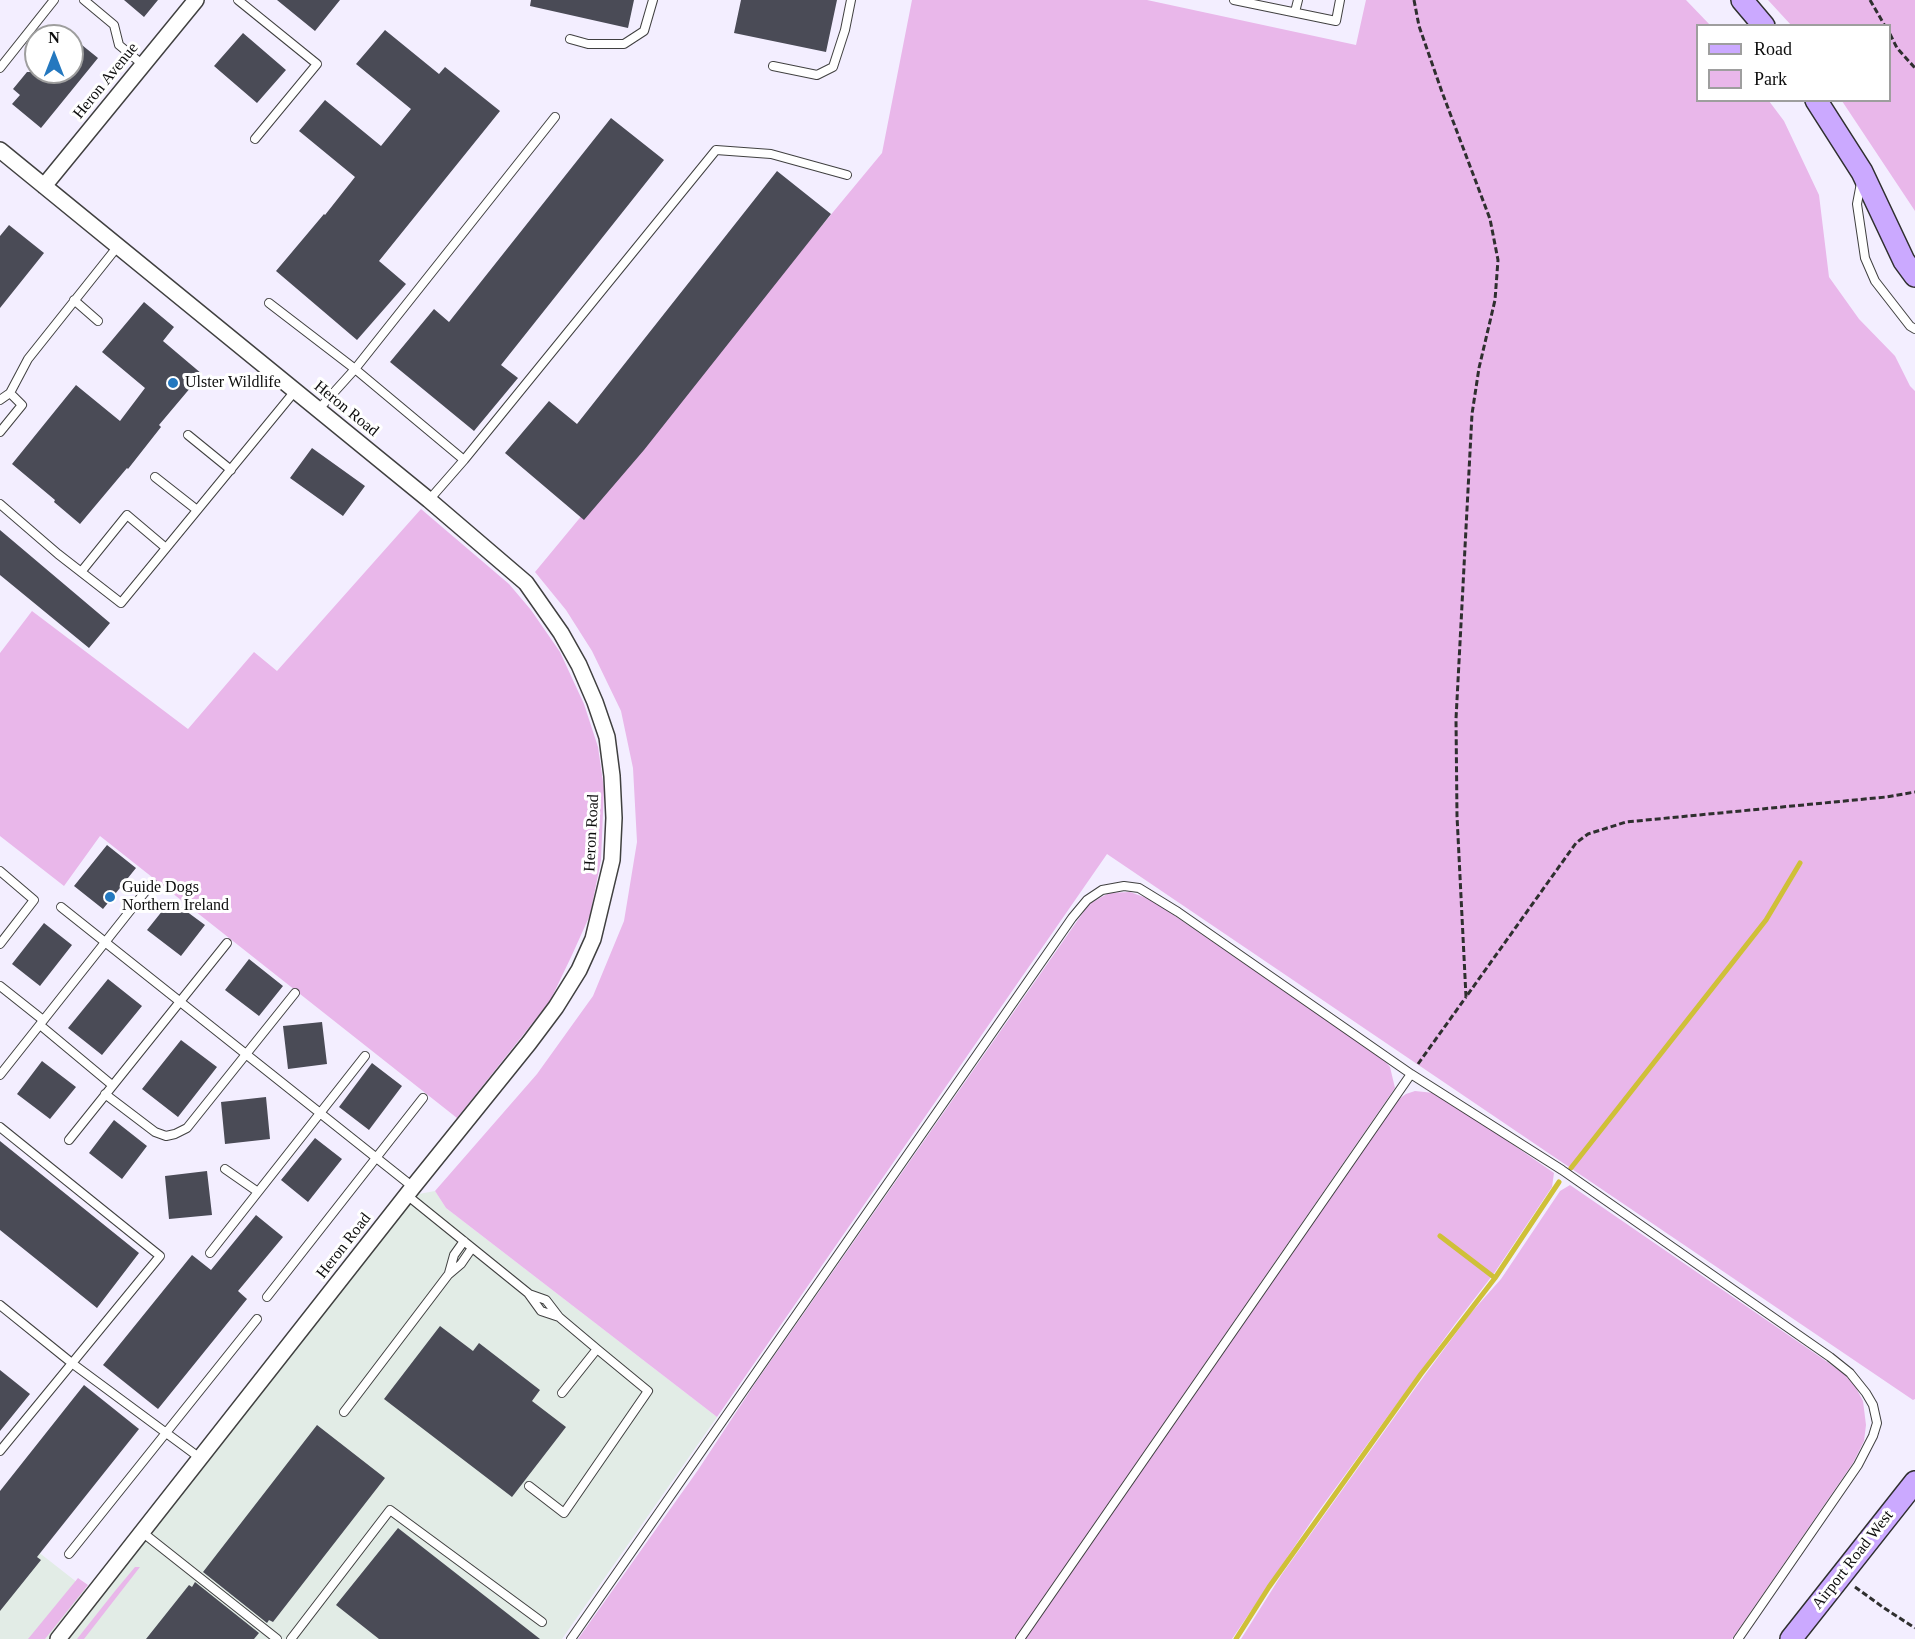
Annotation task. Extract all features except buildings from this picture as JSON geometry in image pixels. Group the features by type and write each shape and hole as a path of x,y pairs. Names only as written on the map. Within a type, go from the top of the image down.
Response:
{"street":[{"name":"Heron Avenue","path":"44,186 196,0"},
{"path":"1742,0 1762,24"},
{"path":"1817,102 1862,172 1910,265"},
{"name":"Heron Road","path":"2,156 44,186 118,246 429,500 526,583 561,633 595,702 607,737 614,818 612,860 593,939 579,970 556,1007 58,1639"},
{"name":"Airport Road West","path":"1791,1639 1915,1482"}],"lane":[{"path":"0,68 54,0"},
{"path":"84,0 114,25 119,45 142,64"},
{"path":"238,0 317,63 255,139"},
{"path":"570,39 588,44 624,44 644,31 653,0"},
{"path":"773,66 817,75 833,67 851,0"},
{"path":"1234,0 1336,21 1340,0"},
{"path":"1295,12 1298,0"},
{"path":"318,410 355,369 555,117"},
{"path":"429,500 716,150 771,154 847,175"},
{"path":"1862,172 1857,204 1865,258 1875,281 1910,326 1915,329"},
{"path":"0,400 10,393 28,359 118,246"},
{"path":"74,300 98,321"},
{"path":"269,303 355,369 464,460"},
{"path":"0,504 121,603 295,391"},
{"path":"0,432 22,405 10,393"},
{"path":"188,435 231,470"},
{"path":"154,477 197,510"},
{"path":"81,572 127,515 166,548"},
{"path":"0,871 34,900 0,944"},
{"path":"0,1075 152,883"},
{"path":"571,1639 1072,918 1087,900 1102,890 1124,886 1139,888 1178,912 1411,1074 1562,1170 1850,1373 1873,1405 1877,1423 1873,1436 1858,1465 1738,1639"},
{"path":"61,907 377,1157 464,1241 528,1293 541,1311 559,1317 648,1391 564,1513 530,1486"},
{"path":"69,1140 227,943"},
{"path":"0,986 112,1085"},
{"path":"105,1094 154,1132 166,1136 187,1128 295,993"},
{"path":"210,1253 365,1056"},
{"path":"1020,1639 1411,1074"},
{"path":"267,1297 423,1098"},
{"path":"0,1127 160,1256 0,1451"},
{"path":"225,1169 258,1192"},
{"path":"448,1275 454,1255 464,1241"},
{"path":"344,1412 448,1275 472,1248"},
{"path":"0,1305 73,1364 200,1458"},
{"path":"69,1554 257,1319"},
{"path":"562,1393 597,1349"},
{"path":"291,1639 390,1510 542,1622"},
{"path":"142,1532 277,1639"}],"path":[{"path":"1414,0 1419,26 1490,219 1498,260 1496,300 1479,368 1472,414 1456,707 1457,816 1466,997"},
{"path":"1870,0 1884,24"},
{"path":"1891,36 1897,48 1915,68"},
{"path":"1417,1065 1576,843 1588,834 1626,822 1886,797 1915,792"},
{"path":"1840,1575 1915,1628"}],"shaded area":[{"path":"435,1191 446,1208 717,1417 562,1639 0,1639 0,1522 92,1594 408,1196"}],"green space":[{"path":"912,0 1147,0 1356,45 1366,0 1686,0 1709,24 1696,24 1696,102 1770,102 1784,121 1819,195 1829,277 1859,319 1895,356 1910,386 1915,391 1915,1399 1913,1400 1107,854 717,1417 446,1208 435,1191 537,1074 593,996 624,921 637,842 633,768 621,711 592,651 566,610 535,572 882,153"},
{"path":"1768,0 1915,0 1915,211 1843,102 1891,102 1891,24 1790,24"},
{"path":"421,509 509,584 531,610 560,652 584,704 598,747 604,789 601,860 590,915 550,1001 457,1118 100,836 64,886 0,836 0,653 32,611 188,729 254,652 277,671"},
{"path":"1130,892 1152,900 1384,1060 1390,1067 1395,1088 1015,1639 578,1639 698,1470 756,1382 1089,904 1109,893"},
{"path":"1415,1091 1434,1093 1457,1106 1554,1173 1552,1187 1495,1272 1315,1516 1232,1639 1024,1639 1399,1099"},
{"path":"1570,1185 1844,1374 1855,1386 1863,1401 1866,1425 1864,1441 1853,1463 1732,1639 1241,1639 1282,1574 1416,1387 1470,1314 1501,1279 1560,1191"},
{"path":"135,1567 140,1567 84,1639 77,1639 115,1591"},
{"path":"78,1578 88,1585 45,1639 28,1639"}],"waterway":[{"path":"1571,1168 1766,920 1800,863"},
{"path":"1495,1278 1559,1182"},
{"path":"1236,1639 1269,1587 1421,1374 1495,1278 1440,1236"}],"place":[{"name":"Ulster Wildlife","path":"173,383"},
{"name":"Guide Dogs Northern Ireland","path":"110,897"}]}
